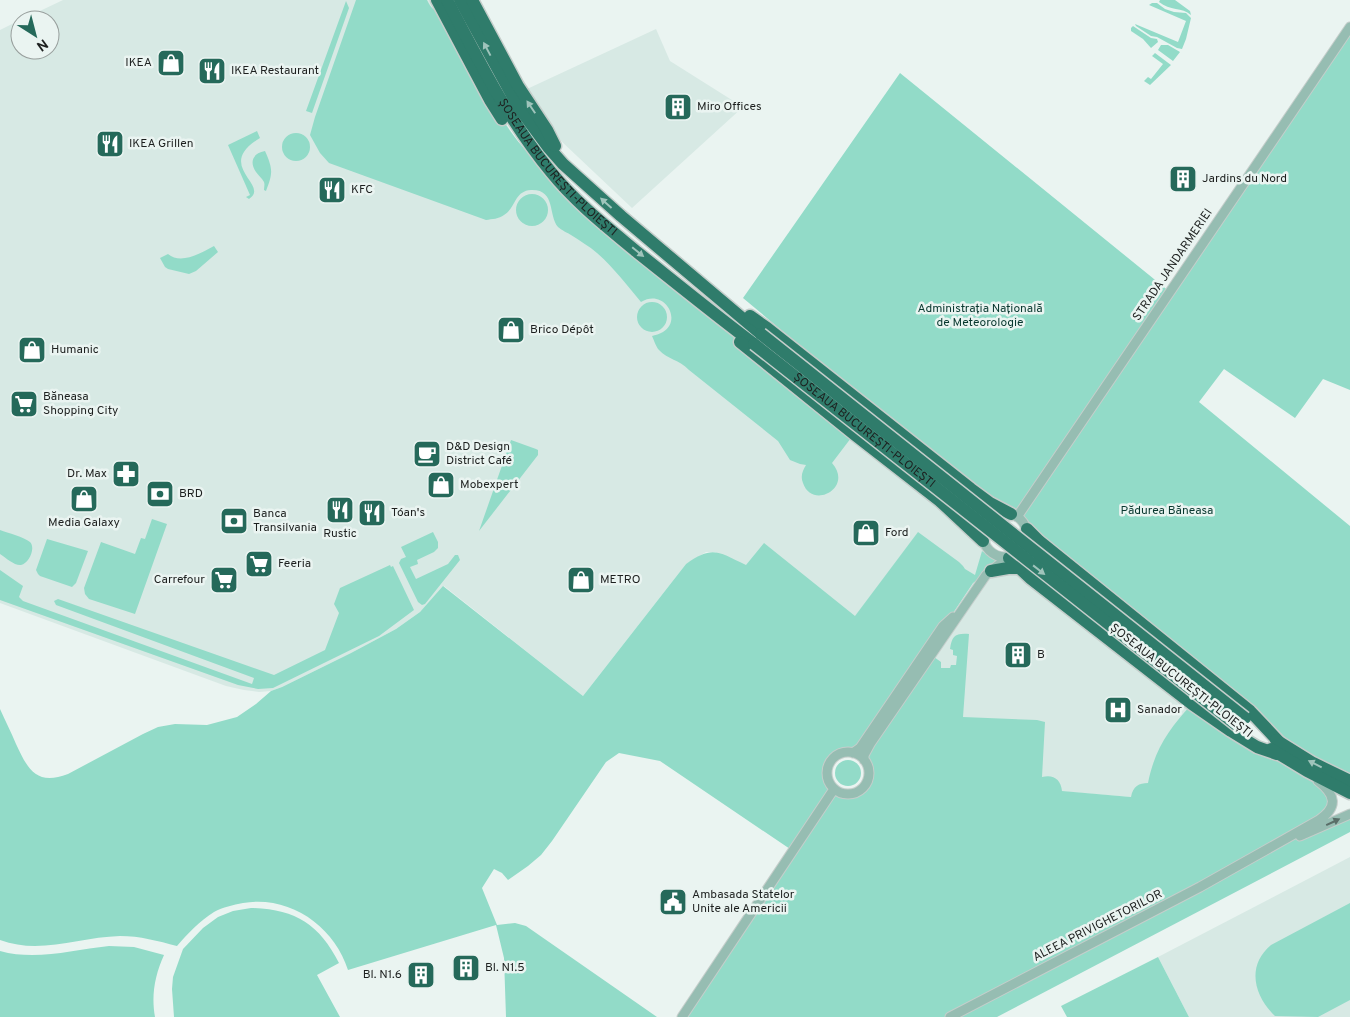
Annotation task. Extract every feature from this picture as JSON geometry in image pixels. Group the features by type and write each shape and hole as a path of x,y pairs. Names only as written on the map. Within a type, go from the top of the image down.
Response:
{"highway":[{"path":"437,0 490,100 509,130 529,154 551,172"},
{"name":"ȘOSEAUA BUCUREȘTI-PLOIEȘTI","path":"447,0 500,99 528,143 571,195 586,209 687,293 757,339 1241,722 1280,749 1307,771 1350,793"},
{"name":"ȘOSEAUA BUCUREȘTI-PLOIEȘTI","path":"460,0 513,99 539,136 563,164 621,216 697,279 757,339"},
{"path":"472,0 518,86 547,130 563,164"},
{"path":"697,279 767,328 971,489 990,503 1014,515"},
{"path":"687,293 749,350 940,501 983,541"},
{"path":"1027,529 1039,541 1250,711 1280,749"},
{"path":"1008,558 1037,583 1192,704 1257,747 1280,749"},
{"path":"988,573 1008,568 1020,568"},
{"name":"ȘOSEAUA BUCUREȘTI-PLOIEȘTI","path":"1280,749 1350,781"}],"street":[{"name":"STRADA JANDARMERIEI","path":"1014,515 1350,27"},
{"path":"864,760 866,750 988,573 1008,558 1016,555 1026,544 1028,536 1023,522 1014,515 1004,513 992,517 984,528 983,541 992,554 1008,558"},
{"path":"988,573 992,554"},
{"path":"854,753 860,748 943,626 964,607"},
{"path":"854,753 864,760 868,771 868,780 864,787 858,792 850,794 843,794 834,789 827,776 828,766 837,755 854,753"},
{"name":"ALEEA PRIVIGHETORILOR","path":"950,1017 1192,891 1319,820 1327,814 1332,804 1328,790 1307,771"},
{"path":"682,1017 834,789"},
{"name":"ALEEA PRIVIGHETORILOR","path":"1256,855 1350,814"}],"shaded area":[{"path":"63,0 437,0 490,100 519,143 529,154 749,350 984,544 974,583 1009,558 1192,704 1155,787 1131,797 868,776 869,771 866,763 858,755 849,752 837,755 716,552 706,552 686,564 583,696 444,586 420,612 396,629 282,687 271,691 259,692 226,686 0,603 0,30 10,25 10,60 60,60 60,10 42,10"},
{"path":"656,29 670,61 743,107 632,208 559,139 527,89"},
{"path":"1350,857 1350,1017 1189,1017 1158,957"}],"green space":[{"path":"356,0 427,0 434,10 445,15 493,105 516,139 529,154 749,350 854,434 832,463 837,472 838,480 835,487 822,495 814,495 808,491 802,478 806,465 790,460 778,441 685,366 659,350 652,336 662,333 669,327 671,314 668,307 657,299 641,302 597,253 558,227 548,198 544,194 539,191 525,191 521,193 504,215 486,220 329,163 320,153 310,135"},
{"path":"1160,0 1175,0 1190,11 1191,15 1163,5 1159,2"},
{"path":"346,1 349,8 312,113 306,111"},
{"path":"1157,3 1165,9 1174,12 1186,13 1191,18 1182,49 1151,36 1136,26 1135,24 1178,42 1186,21 1149,5"},
{"path":"1133,26 1151,38 1157,39 1158,42 1151,48 1143,39 1131,31"},
{"path":"1350,27 1350,390 1323,379 1295,418 1224,369 1199,402 1350,526 1350,781 1313,763 1027,529 1017,517 971,489 743,298 900,73 1170,292"},
{"path":"1161,45 1168,45 1180,52 1173,61 1158,50"},
{"path":"1155,53 1171,65 1150,85 1144,81 1148,77 1151,79 1163,64 1152,56"},
{"path":"257,131 260,138 247,148 242,157 242,166 254,194 249,199 246,197 250,195 228,145"},
{"path":"296,133 306,137 310,147 306,157 296,161 286,157 282,147 286,137"},
{"path":"265,151 270,162 271,171 266,191 264,190 264,182 253,165 253,158"},
{"path":"532,194 538,195 543,199 547,204 547,216 543,221 538,225 532,226 526,225 521,221 517,216 516,210 517,204 521,199 526,195"},
{"path":"214,246 218,252 196,271 189,274 168,269 160,258 168,254 179,258 191,257"},
{"path":"652,302 662,307 667,317 662,327 652,332 642,327 637,317 642,307"},
{"path":"511,440 538,450 538,455 479,531"},
{"path":"152,519 167,524 135,614 89,599 85,594 84,588 101,542 135,554 141,538 145,539"},
{"path":"0,530 30,542 32,551 24,564 16,564 0,554"},
{"path":"433,532 438,542 438,548 417,560 418,564 410,567 416,579 448,564 455,555 458,555 460,560 425,604 422,605 418,602 399,563 401,559 406,557 401,547"},
{"path":"918,532 975,575 982,551 1000,563 973,583 927,652 941,662 941,668 950,668 951,665 956,665 957,656 953,655 953,650 950,649 953,638 960,634 969,634 963,717 1037,720 1045,722 1042,777 1050,776 1056,778 1060,783 1062,791 1131,797 1133,790 1137,786 1148,783 1155,759 1164,740 1176,722 1192,704 1324,786 1331,809 1263,852 1350,814 1350,832 997,1017 682,1017 793,851 660,761 619,753 606,762 541,855 508,880 502,873 494,869 482,888 497,925 515,923 526,926 657,1017 506,1017 504,958 496,925 348,970 341,954 321,927 293,909 277,904 260,902 224,907 214,912 194,927 177,946 127,936 105,937 45,946 15,944 0,940 0,709 20,753 35,773 41,777 48,778 68,774 158,727 175,724 207,725 237,717 271,691 351,653 396,629 420,612 443,586 583,696 686,564 703,554 716,552 746,565 764,543 855,616","holes":["849,752 867,765 869,776 864,787 854,794 844,794 836,790 830,782 827,772 829,763 836,756"]},
{"path":"47,539 88,551 76,583 72,587 38,574 36,570"},
{"path":"390,565 391,567 393,566 414,610 379,636 273,688 258,689 238,685 0,600 0,570 23,586 19,597 23,601 252,684 254,678 56,605 54,601 58,599 274,675 325,650 339,613 334,604 340,588"},
{"path":"848,760 857,764 861,773 857,782 848,786 839,782 835,773 839,764"},
{"path":"1350,903 1350,1000 1318,1017 1275,1016 1262,999 1256,981 1258,962 1263,953 1271,945"},
{"path":"251,908 267,909 293,916 304,921 323,938 339,963 317,975 340,1017 174,1017 173,977 183,949 203,928 218,917 233,911"},
{"path":"109,946 134,947 164,955 155,985 153,1001 155,1017 0,1017 0,951 14,954 41,955"},
{"path":"1158,957 1189,1017 1067,1017 1061,1006"}],"place":[{"name":"IKEA","path":"171,63"},
{"name":"IKEA Restaurant","path":"212,71"},
{"name":"Miro Offices","path":"678,107"},
{"name":"IKEA Grillen","path":"110,144"},
{"name":"Jardins du Nord","path":"1183,179"},
{"name":"KFC","path":"332,190"},
{"name":"Brico Dépôt","path":"511,330"},
{"name":"Humanic","path":"32,350"},
{"name":"Băneasa Shopping City","path":"24,404"},
{"name":"D&D Design District Café","path":"427,454"},
{"name":"Dr. Max","path":"126,474"},
{"name":"Mobexpert","path":"441,485"},
{"name":"BRD","path":"160,494"},
{"name":"Media Galaxy","path":"84,499"},
{"name":"Rustic","path":"340,510"},
{"name":"Tóan's","path":"372,513"},
{"name":"Banca Transilvania","path":"234,521"},
{"name":"Ford","path":"866,533"},
{"name":"Feeria","path":"259,564"},
{"name":"Carrefour","path":"224,580"},
{"name":"METRO","path":"581,580"},
{"name":"B","path":"1018,655"},
{"name":"Sanador","path":"1118,710"},
{"name":"Ambasada Statelor Unite ale Americii","path":"673,902"},
{"name":"Bl. N1.5","path":"466,968"},
{"name":"Bl. N1.6","path":"421,975"}],"park label":[{"name":"Administrația Națională de Meteorologie","path":"980,316"},
{"name":"Pădurea Băneasa","path":"1167,511"}]}
